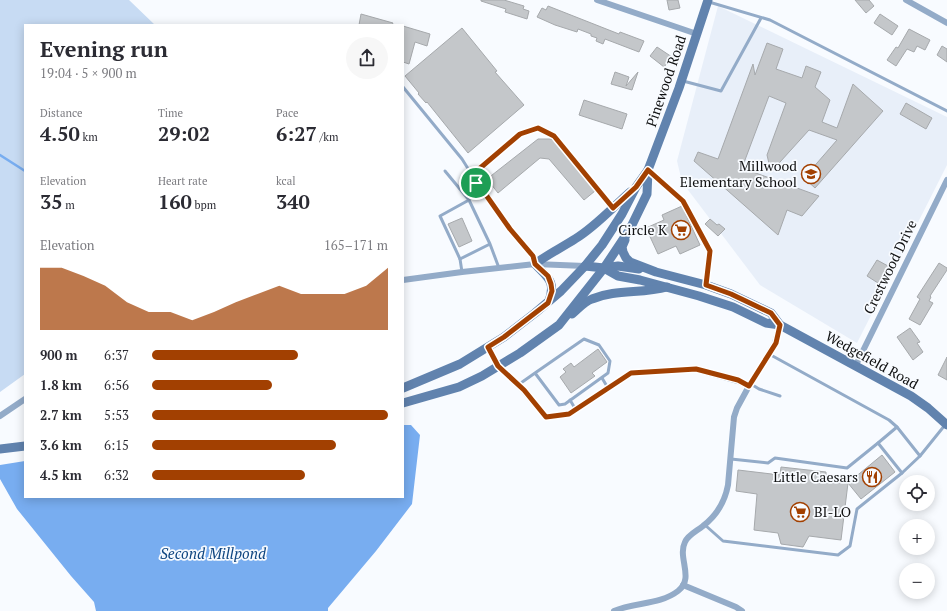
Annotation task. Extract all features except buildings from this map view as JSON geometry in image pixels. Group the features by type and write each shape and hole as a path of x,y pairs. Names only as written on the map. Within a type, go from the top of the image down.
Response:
{"main road":[{"name":"Pinewood Road","path":"404,388 447,370 504,337 548,303 585,266 602,245 622,214 636,187 648,170 682,80 708,1"},
{"name":"Pinewood Road","path":"558,325 604,268 630,229 647,194 648,170"},
{"path":"548,303 552,291 551,284 548,276 535,264 553,251 575,240 636,187"},
{"path":"630,229 622,247 626,258 630,262 656,272"},
{"path":"585,266 604,268 618,266 656,272"},
{"name":"Wedgefield Road","path":"604,268 618,276 667,287 732,307 766,323 780,325 911,396 947,423"},
{"name":"Wedgefield Road","path":"656,272 706,285 731,294 771,313 780,325"},
{"path":"404,403 458,387 498,366 558,325 591,299 615,293 655,290 667,287"},
{"path":"0,449 24,446"}],"street":[{"path":"597,0 697,34"},
{"path":"906,0 947,22"},
{"name":"Crestwood Drive","path":"856,365 947,180"},
{"path":"404,280 535,264 585,266"},
{"path":"614,611 625,607 662,599 679,590 683,585 686,571 683,556 685,542 705,524 722,503 726,495 734,417 737,408 750,385 776,343 780,325"},
{"path":"488,347 498,366 518,384 546,417 569,414 631,373 696,369 738,380 750,385"},
{"path":"0,416 24,400"},
{"path":"683,585 736,607 742,611"}],"lane":[{"path":"708,1 770,20 947,111"},
{"path":"682,80 721,91 761,18"},
{"path":"404,87 462,159 510,229 533,256 535,264"},
{"path":"472,175 520,134 538,128 554,136 613,208"},
{"path":"648,170 683,201 710,251 706,285"},
{"path":"445,172 469,200 490,244 499,268"},
{"path":"462,272 460,259 440,216 469,200"},
{"path":"460,259 490,244"},
{"path":"518,384 535,374 584,338 599,345 610,361 608,373 565,404 559,405 535,374"},
{"path":"769,354 889,420 897,426 920,456"},
{"path":"602,378 608,388"},
{"path":"750,385 759,390 780,396"},
{"path":"570,400 576,410"},
{"path":"705,524 723,541 838,555 850,546 857,509 902,473 920,456 947,423"},
{"path":"730,458 768,463 775,458 847,468 897,426"},
{"path":"878,443 902,473"}],"shaded area":[{"path":"0,0 129,0 154,24 24,24 24,375 0,392"},
{"name":"Millwood Elementary School","path":"718,6 947,117 947,165 857,343 760,285 682,182 677,161"}],"water":[{"name":"Second Millpond","path":"404,425 411,425 420,435 412,504 376,551 328,608 328,611 96,611 94,602 17,509 0,479 0,465 24,461 24,498 404,498"}],"waterway":[{"path":"0,155 24,170"}],"place":[{"name":"Millwood Elementary School","path":"811,174"},
{"name":"Circle K","path":"681,230"},
{"name":"Little Caesars","path":"872,477"},
{"name":"BI-LO","path":"800,512"}],"route":[{"path":"538,128 554,136 613,208 636,187 648,170 683,201 710,251 706,285 731,294 771,313 780,325 776,343 749,386 738,380 696,369 631,373 569,414 546,417 524,390 498,366 488,347 504,337 548,303 552,291 551,284 548,276 535,264 533,256 510,229 476,183 472,175 520,134 538,128"}]}
